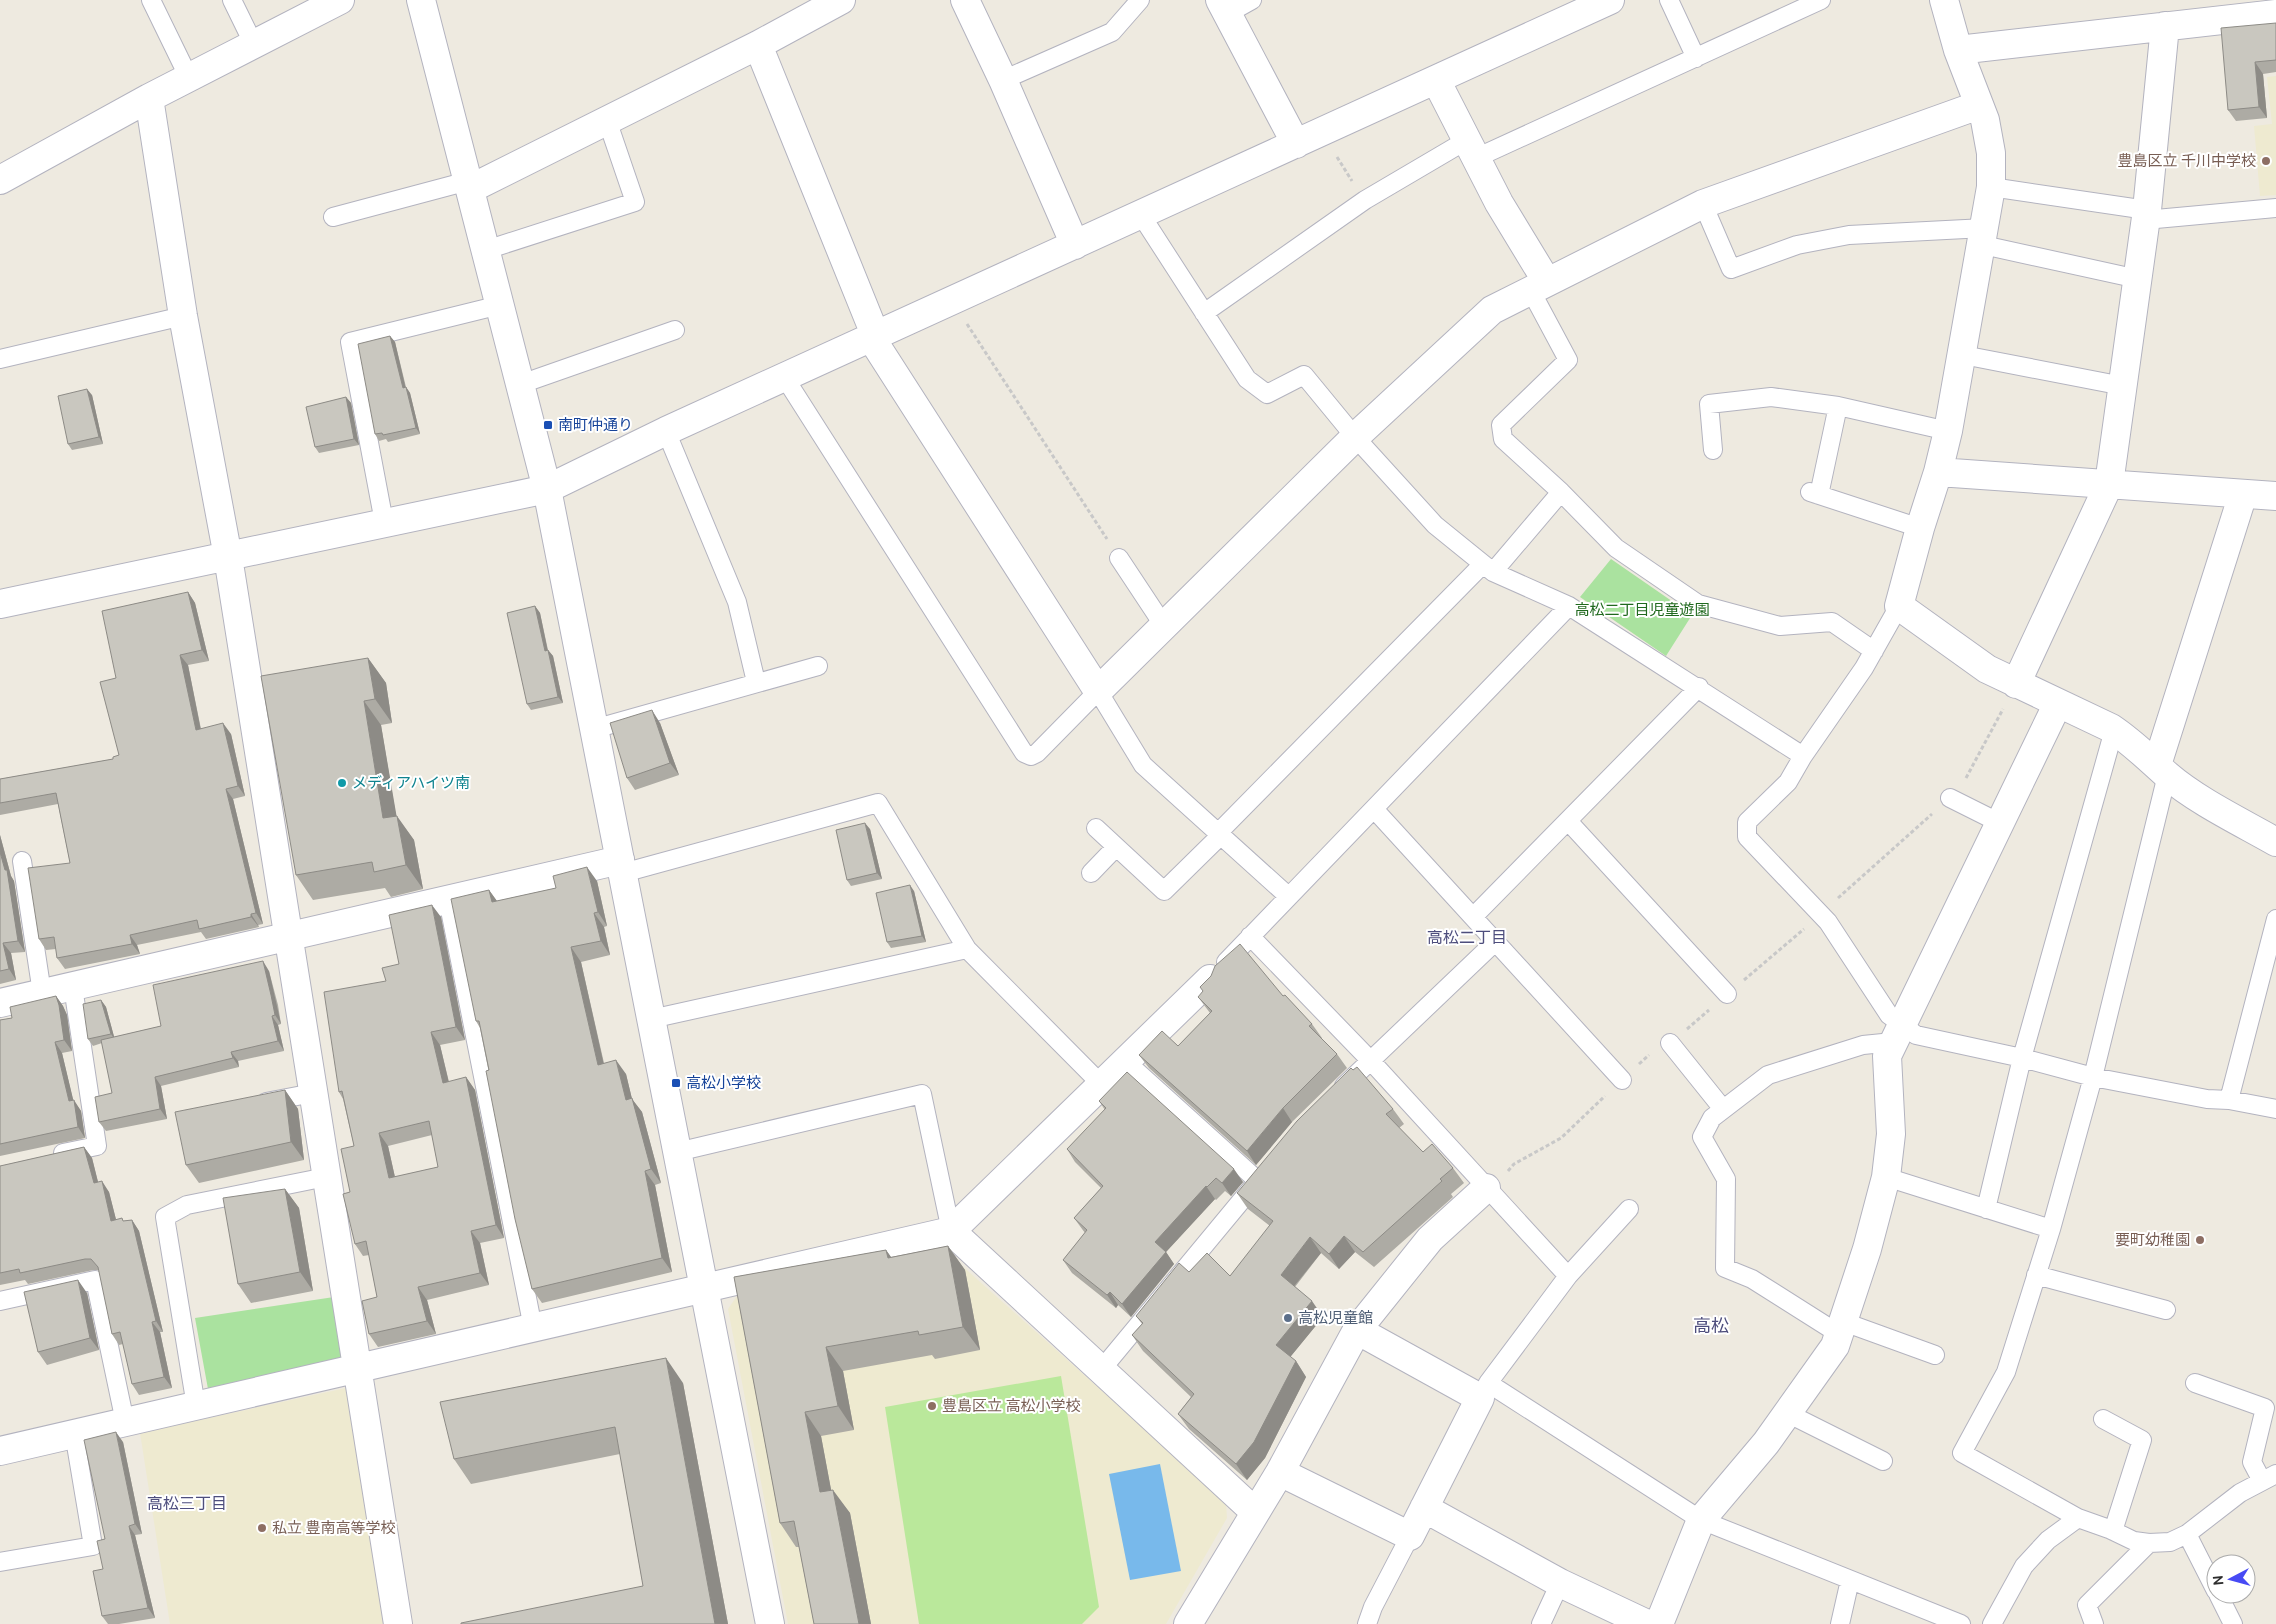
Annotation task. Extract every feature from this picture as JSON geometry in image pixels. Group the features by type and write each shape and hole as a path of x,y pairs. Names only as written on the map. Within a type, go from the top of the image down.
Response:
{"street":[{"path":"0,180 149,98 340,0"},
{"path":"421,0 547,489 770,1624"},
{"path":"469,185 607,120 758,45 841,0"},
{"path":"965,0 1003,80 1075,245"},
{"path":"0,604 547,489 666,431 874,338 1610,0"},
{"path":"1944,0 1958,50 1985,120 1991,153 1991,187 1984,236 1948,431 1899,606 1987,669 2114,730 2162,770 2216,808 2276,842"},
{"path":"1224,7 1296,144"},
{"path":"1958,50 2276,14"},
{"path":"2016,684 2109,484 2146,215 2165,26"},
{"path":"758,45 874,338 1098,691 1355,437 1492,310 1703,204 1979,105"},
{"path":"1436,80 1539,286"},
{"path":"149,98 183,316 228,557 398,1624"},
{"path":"1938,472 2276,496"},
{"path":"2162,770 2243,494"},
{"path":"1659,1624 1701,1520 1766,1443 1835,1346 1867,1249 1886,1178 1891,1134 1888,1056 2058,703"},
{"path":"0,1003 448,900 621,867"},
{"path":"0,1451 951,1231 1210,979"},
{"path":"1188,1624 1280,1472 1357,1330 1430,1240 1486,1188"},
{"path":"951,1231 1255,1512"},
{"path":"1280,1472 1410,1536 1484,1390 1357,1330"},
{"path":"1424,1508 1560,1583 1647,1624"}],"lane":[{"path":"151,0 189,78"},
{"path":"232,0 254,45"},
{"path":"1003,80 1112,32 1140,0"},
{"path":"1224,7 1252,0"},
{"path":"1669,0 1696,58"},
{"path":"1204,313 1365,200 1471,149 1696,58 1821,0"},
{"path":"486,250 635,202 607,120"},
{"path":"333,217 469,185"},
{"path":"1991,187 2146,215 2276,208"},
{"path":"1703,204 1731,269 1797,245 1849,235 1984,236 2138,279"},
{"path":"1142,215 1247,379 1267,394 1304,375 1355,437 1435,525 1487,569 1569,606 1803,756"},
{"path":"1539,286 1568,360 1502,425 1503,439 1561,492 1616,548 1698,604 1780,626 1832,622 1874,651"},
{"path":"384,522 350,342 500,305"},
{"path":"0,359 183,316"},
{"path":"521,384 675,330"},
{"path":"1963,355 2123,386"},
{"path":"785,378 1024,753 1031,756 1037,753 1098,691 1143,765 1288,896"},
{"path":"1714,450 1709,404 1772,397 1838,406 1948,431"},
{"path":"1838,406 1814,494 1920,528"},
{"path":"666,431 737,602 756,682"},
{"path":"1096,828 1164,891 1487,569 1561,492"},
{"path":"1119,558 1164,626"},
{"path":"1210,979 1569,606"},
{"path":"1898,1033 1889,1015 1828,922 1747,837 1747,822 1788,782 1803,756 1874,651 1899,606"},
{"path":"594,729 818,666"},
{"path":"1473,917 1699,688"},
{"path":"1986,1209 2022,1058 2114,730"},
{"path":"2162,770 2093,1077 2050,1229 2006,1372 1962,1453 2078,1518 2134,1541 2149,1544 2170,1542 2187,1534 2240,1493 2269,1478 2252,1462 2265,1408 2195,1383"},
{"path":"1950,798 2000,823"},
{"path":"621,867 878,804 967,949 1101,1084"},
{"path":"1374,809 1622,1080"},
{"path":"1568,821 1727,994"},
{"path":"1091,873 1116,847"},
{"path":"22,861 42,994"},
{"path":"448,900 533,1328"},
{"path":"2228,1100 2276,919"},
{"path":"1250,936 1370,1060 1568,1276"},
{"path":"1335,1094 1496,941"},
{"path":"651,1019 967,949"},
{"path":"49,1156 98,1146 73,986"},
{"path":"1935,1355 1841,1328 1752,1279 1725,1268 1726,1179 1702,1137 1712,1118 1768,1075 1898,1033 1916,1034 2022,1058 2093,1077 2207,1099 2228,1100 2276,1109"},
{"path":"1670,1043 1723,1109"},
{"path":"1126,1061 1258,1181"},
{"path":"248,1106 313,1093"},
{"path":"677,1152 922,1094 951,1231"},
{"path":"1101,1370 1270,1166"},
{"path":"196,1406 164,1217 187,1205 326,1177"},
{"path":"1886,1178 2050,1229"},
{"path":"1629,1209 1568,1276 1484,1390 1701,1520 1961,1624"},
{"path":"2036,1275 2166,1310"},
{"path":"0,1301 95,1280 125,1422"},
{"path":"1787,1413 1883,1461"},
{"path":"2104,1419 2142,1440 2113,1531"},
{"path":"0,1562 93,1546 74,1433"},
{"path":"1992,1624 2024,1566 2048,1540 2078,1518"},
{"path":"2187,1534 2206,1571"},
{"path":"1367,1624 1373,1606 1410,1536"},
{"path":"2094,1624 2087,1605 2149,1544"},
{"path":"1840,1624 1850,1580"},
{"path":"1541,1624 1560,1583"},
{"path":"2223,1604 2233,1624"}],"path":[{"path":"1321,133 1365,200"},
{"path":"952,302 1119,558"}],"shaded area":[{"name":"豊島区立 千川中学校","path":"2276,76 2276,195 2260,196 2254,126 2272,124 2267,77"},
{"name":"豊島区立 高松小学校","path":"940,1246 1226,1502 1227,1518 1166,1624 788,1624 728,1309 739,1293"},
{"name":"私立 豊南高等学校","path":"346,1388 385,1624 170,1624 140,1433"}],"green space":[{"name":"高松二丁目児童遊園","path":"1611,559 1692,615 1666,656 1580,597"},
{"path":"334,1297 342,1360 208,1389 195,1318"},
{"path":"1061,1376 1099,1607 1082,1624 919,1624 885,1407"}],"water":[{"path":"1160,1464 1181,1571 1130,1580 1109,1474"}],"building":[{"path":"2276,23 2276,60 2255,62 2259,107 2228,110 2221,28"},
{"path":"390,336 403,388 406,387 416,428 383,435 382,433 375,434 358,344"},
{"path":"87,389 99,437 68,444 58,396"},
{"path":"346,397 354,439 315,447 306,407"},
{"path":"188,592 202,650 180,655 196,730 223,723 238,786 226,789 256,913 251,914 251,917 199,929 197,920 130,935 132,944 57,958 54,937 39,939 28,868 70,863 56,793 0,803 0,779 113,759 113,757 119,755 100,682 116,678 102,611"},
{"path":"535,606 545,651 548,650 558,697 527,704 507,613"},
{"name":"メディアハイツ南","path":"368,658 375,699 364,701 383,818 397,816 406,865 374,872 372,862 296,875 261,676"},
{"path":"652,710 670,763 627,778 610,723"},
{"path":"865,823 877,873 847,880 836,830"},
{"path":"0,852 5,870 7,870 18,941 3,943 9,969 0,971"},
{"path":"587,867 598,912 594,913 601,941 571,947 598,1065 616,1060 626,1100 632,1098 651,1169 645,1171 662,1258 532,1289 515,1219 486,1071 489,1070 479,1021 476,1021 451,899 489,890 492,902 556,888 553,876"},
{"path":"910,885 922,936 887,942 876,893"},
{"path":"432,905 456,1027 431,1032 443,1083 466,1077 496,1225 471,1231 480,1273 418,1287 427,1321 369,1334 362,1301 377,1297 366,1241 355,1244 343,1194 350,1192 341,1149 354,1146 342,1091 339,1092 324,992 386,981 382,968 399,964 389,915","holes":["429,1121 438,1167 389,1178 379,1133"]},
{"path":"1240,944 1283,996 1285,995 1312,1024 1309,1026 1337,1054 1283,1108 1247,1151 1139,1055 1162,1031 1178,1046 1212,1011 1198,997 1203,991 1200,987 1211,976 1215,966"},
{"path":"263,961 275,1015 272,1016 278,1041 231,1052 233,1058 155,1077 160,1109 99,1122 95,1097 112,1093 101,1040 161,1026 153,985"},
{"path":"56,996 64,1040 55,1042 69,1101 74,1100 78,1127 0,1144 0,1020 12,1018 10,1007"},
{"path":"101,1000 111,1034 88,1039 83,1004"},
{"path":"1357,1067 1393,1109 1386,1114 1423,1152 1432,1144 1453,1168 1440,1179 1442,1181 1363,1252 1344,1236 1329,1254 1310,1237 1281,1275 1312,1301 1276,1345 1296,1361 1254,1442 1236,1464 1178,1414 1194,1394 1132,1335 1143,1323 1136,1316 1179,1263 1189,1272 1207,1253 1230,1276 1273,1221 1237,1193 1297,1121 1351,1068 1353,1070"},
{"path":"1127,1072 1234,1169 1222,1183 1216,1178 1206,1186 1155,1242 1166,1252 1122,1304 1110,1292 1107,1295 1063,1260 1087,1230 1074,1218 1103,1186 1067,1149 1106,1108 1099,1101"},
{"path":"285,1090 291,1142 186,1165 175,1112"},
{"path":"84,1147 94,1183 102,1181 111,1221 122,1218 123,1221 132,1220 156,1321 152,1322 164,1377 132,1384 120,1332 112,1334 98,1267 91,1259 20,1273 19,1269 0,1273 0,1166"},
{"path":"285,1189 300,1272 238,1284 223,1198"},
{"path":"948,1246 963,1327 919,1335 918,1331 826,1347 838,1406 805,1412 820,1492 833,1490 859,1624 814,1624 794,1521 780,1523 734,1277 886,1250 888,1258"},
{"path":"78,1280 90,1338 38,1352 24,1292"},
{"path":"666,1358 715,1624 461,1624 643,1586 615,1427 454,1459 440,1402"},
{"path":"116,1432 135,1524 129,1526 148,1608 102,1616 93,1571 103,1569 97,1541 105,1539 84,1440"}],"place":[{"name":"豊島区立 千川中学校","path":"2266,161"},
{"name":"南町仲通り","path":"548,425"},
{"name":"メディアハイツ南","path":"342,783"},
{"name":"高松小学校","path":"676,1083"},
{"name":"要町幼稚園","path":"2200,1240"},
{"name":"高松児童館","path":"1288,1318"},
{"name":"豊島区立 高松小学校","path":"932,1406"},
{"name":"私立 豊南高等学校","path":"262,1528"}],"district":[{"name":"高松二丁目","path":"1467,937"},
{"name":"高松","path":"1711,1326"},
{"name":"高松三丁目","path":"187,1503"}]}
